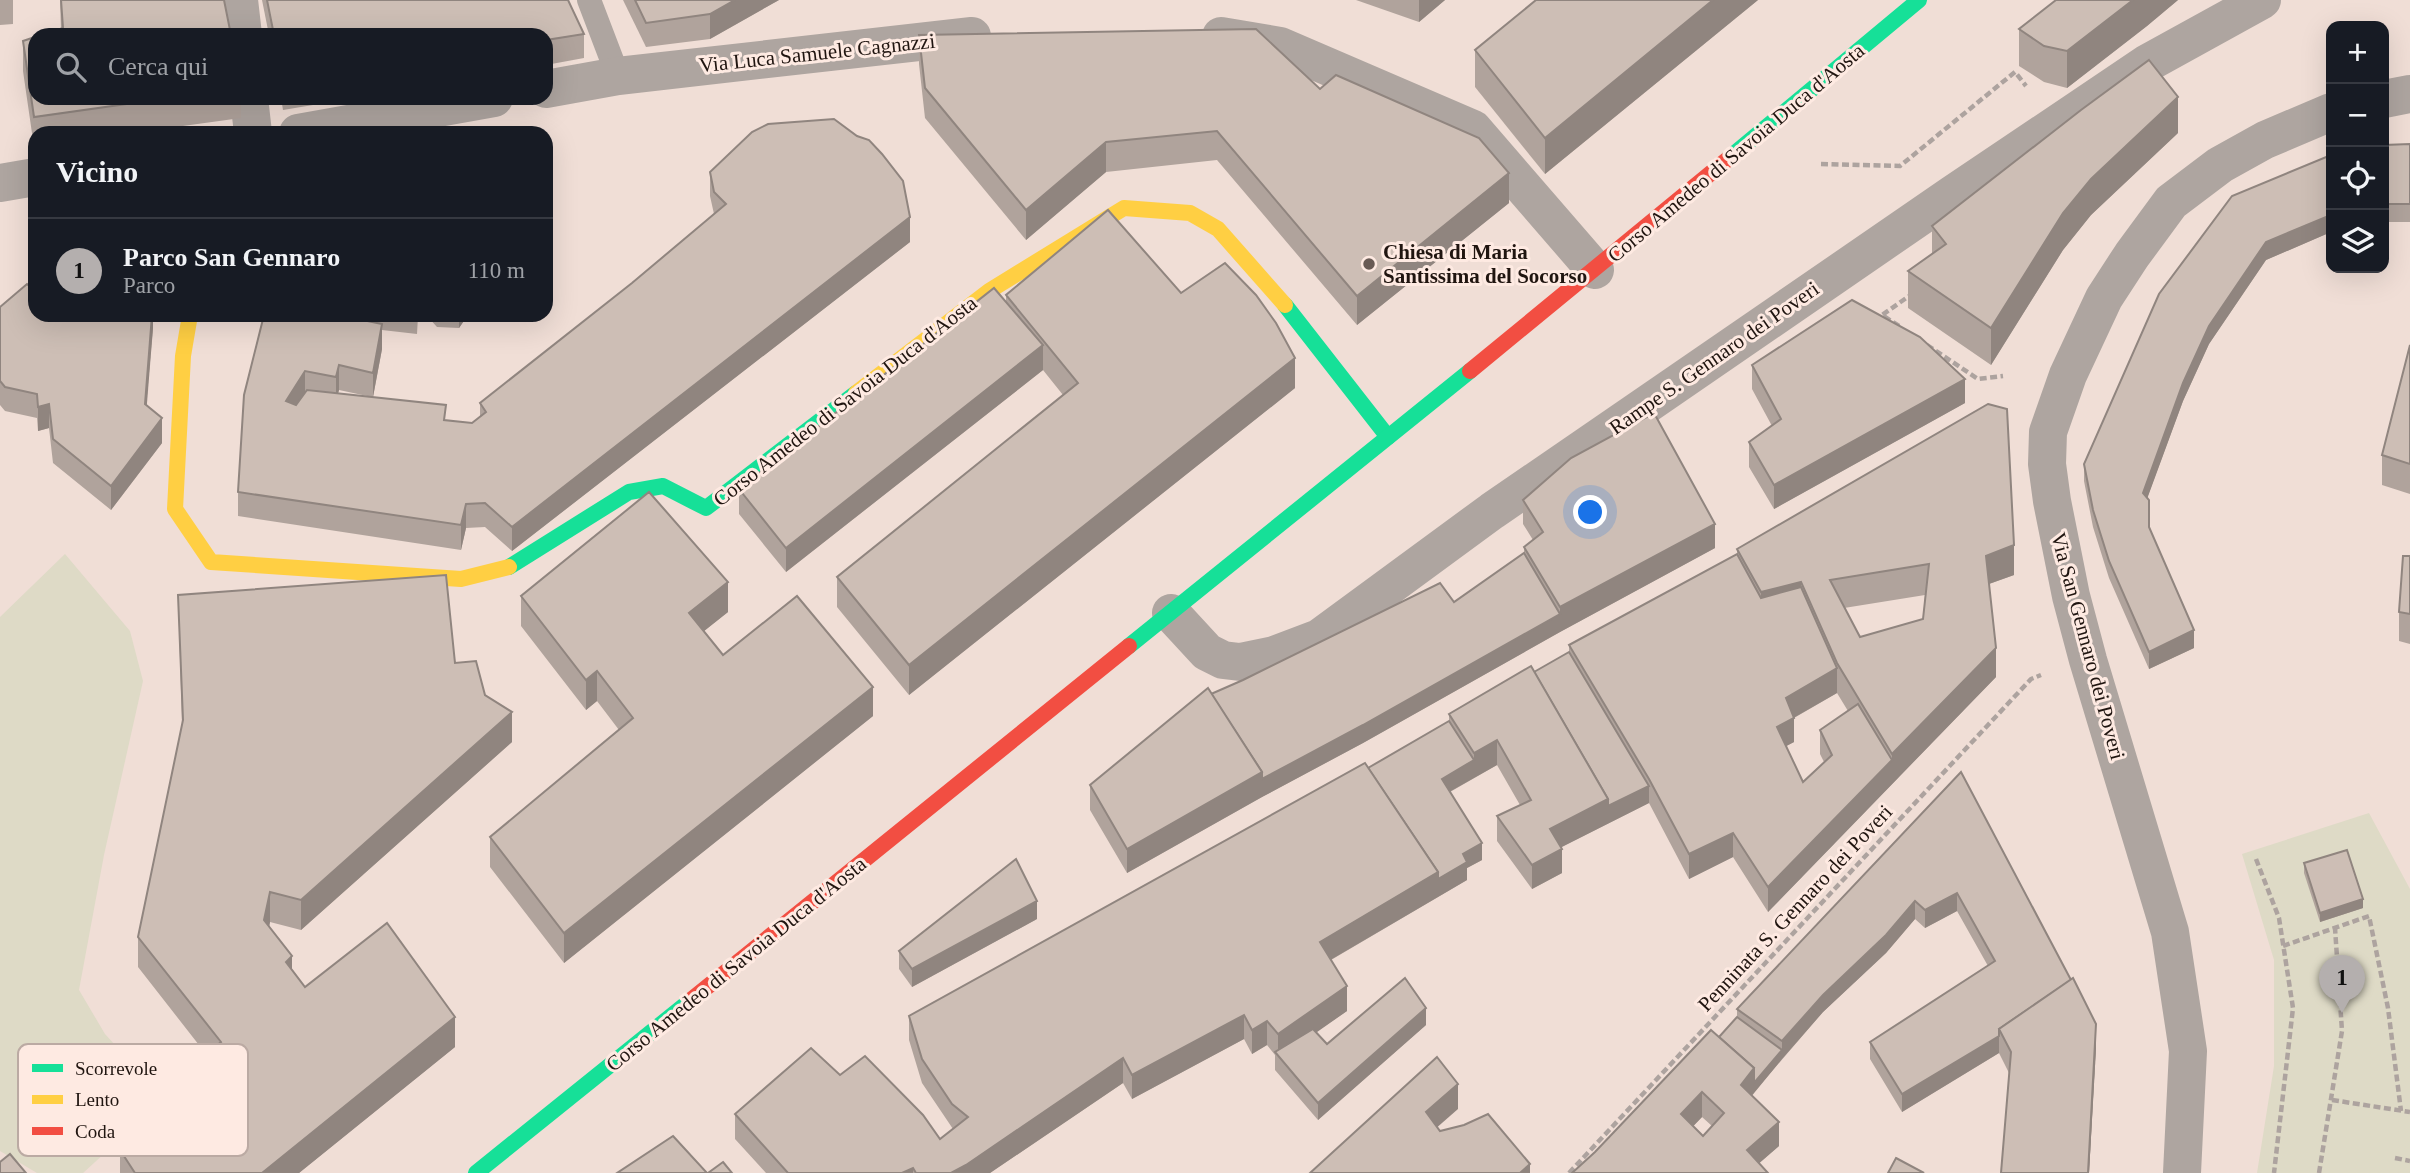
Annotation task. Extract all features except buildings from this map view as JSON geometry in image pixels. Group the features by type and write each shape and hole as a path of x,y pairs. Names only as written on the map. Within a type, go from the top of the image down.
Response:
{"main road":[{"name":"Corso Amedeo di Savoia Duca d'Aosta","path":"476,1173 1595,270 1919,0"},
{"name":"Corso Amedeo di Savoia Duca d'Aosta","path":"189,322 183,356 175,509 211,562 461,579 514,566 629,492 663,486 706,508 989,290 1124,208 1190,213 1218,229 1279,297 1388,437"}],"street":[{"path":"239,0 242,28"},
{"name":"Rampe S. Gennaro dei Poveri","path":"1171,613 1207,652 1223,660 1240,662 1274,655 1319,638 1492,511 1942,202 2146,64 2262,0"},
{"path":"1182,32 1280,46 1474,130 1595,270"},
{"name":"Via Luca Samuele Cagnazzi","path":"553,88 618,76 833,50 984,34 1010,34"},
{"path":"2389,98 2410,94"},
{"path":"250,105 252,126"},
{"path":"337,126 455,105"},
{"name":"Via San Gennaro dei Poveri","path":"2182,1173 2188,1051 2170,932 2071,596 2052,501 2048,464 2049,432 2067,375 2104,298 2171,202 2220,165 2265,140 2326,114"},
{"path":"0,183 28,178"}],"lane":[{"path":"589,0 618,76"}],"path":[{"path":"1821,164 1899,166 1907,160"},
{"path":"1903,329 1882,315 1913,293"},
{"path":"1925,343 1978,379 2003,376"},
{"name":"Penninata S. Gennaro dei Poveri","path":"1569,1173 2031,679 2049,672"},
{"path":"2256,859 2279,918 2293,1008 2274,1173"},
{"path":"2283,946 2369,916 2388,1008 2401,1111"},
{"path":"2319,1173 2342,1031 2335,928"},
{"path":"2332,1100 2410,1112"},
{"path":"2395,1158 2410,1161"}],"shaded area":[{"path":"65,554 130,631 143,681 104,855 79,990 105,1034 114,1044 18,1044 18,1156 102,1156 83,1173 37,1173 0,1151 0,617"},
{"path":"2369,813 2410,889 2410,1173 2257,1173 2274,1066 2274,960 2242,854"}],"traffic: fast":[{"path":"1728,159 1919,0"},
{"path":"1285,305 1388,437"},
{"path":"1129,646 1470,371"},
{"path":"509,567 629,492 663,486 706,508 856,393"},
{"path":"476,1173 691,1000"}],"traffic: slow":[{"path":"856,393 989,291 1124,208 1190,213 1218,229 1285,305"},
{"path":"189,322 183,356 175,509 211,562 461,579 509,567"}],"traffic: jam":[{"path":"1470,371 1728,159"},
{"path":"691,1000 1129,646"}],"place":[{"name":"Chiesa di Maria Santissima del Socorso","path":"1369,264"},
{"name":"Parco San Gennaro","path":"2342,1013"}]}
